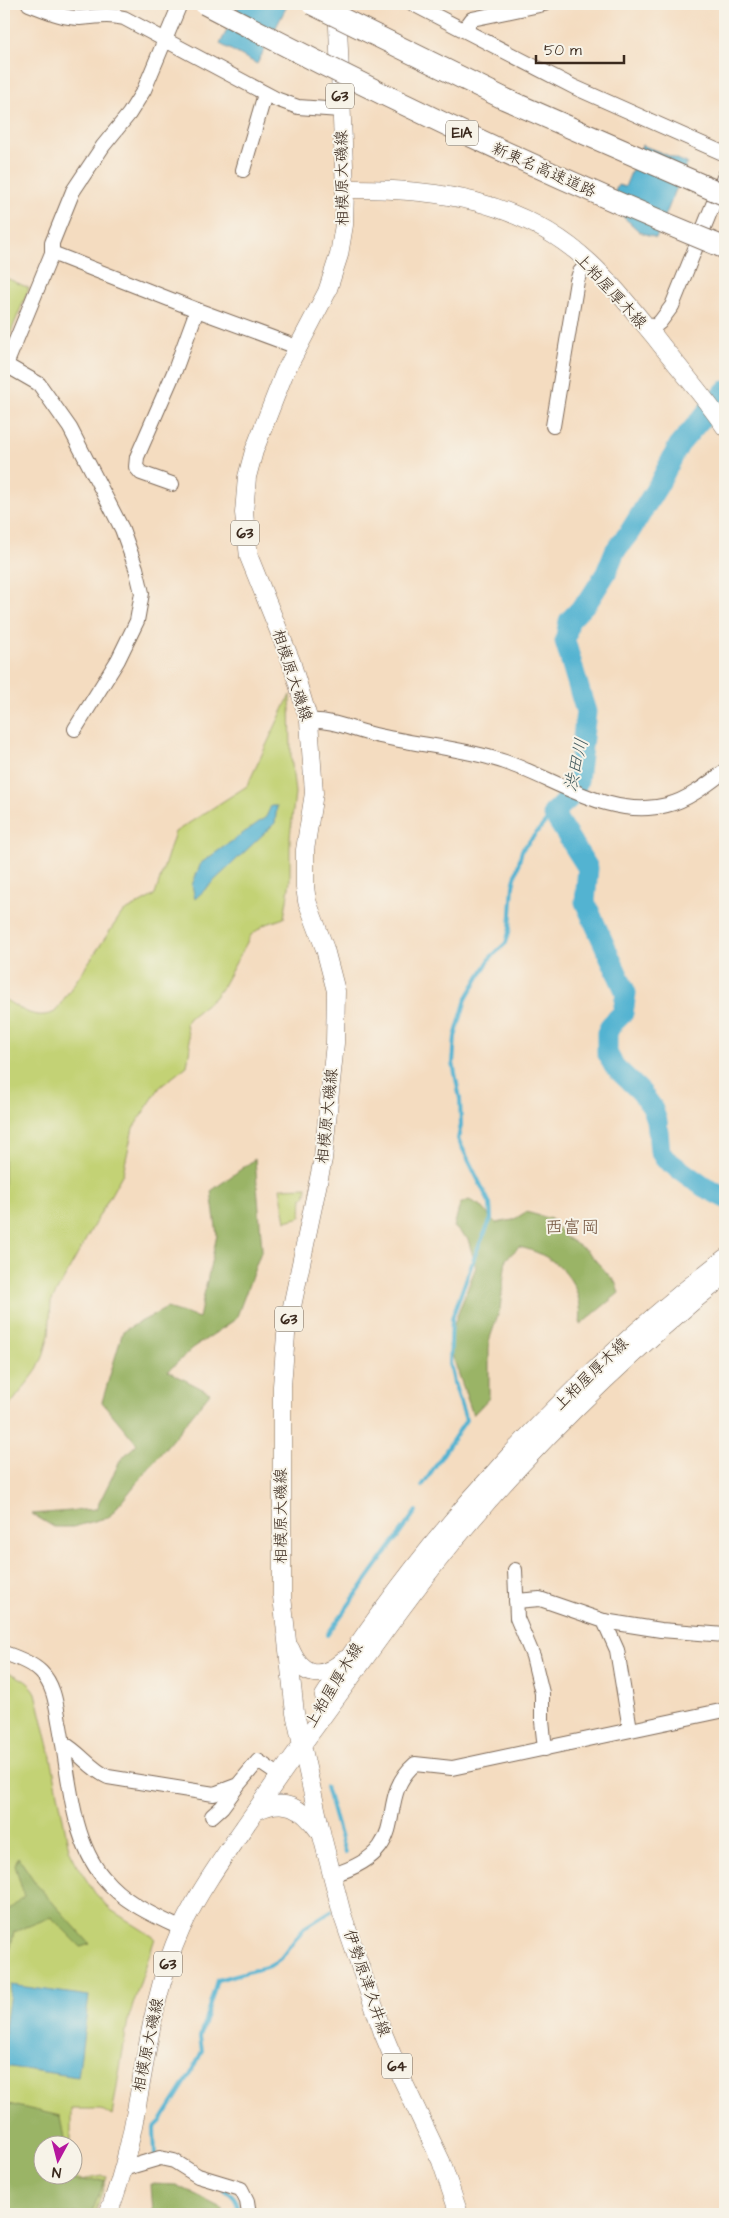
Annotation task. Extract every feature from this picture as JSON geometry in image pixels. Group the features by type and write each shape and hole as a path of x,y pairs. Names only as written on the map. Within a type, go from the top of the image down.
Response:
{"highway":[{"name":"新東名高速道路","path":"205,4 314,61 464,135 582,188 725,248"},
{"path":"312,4 514,103 725,195"}],"main road":[{"name":"相模原大磯線","path":"108,2214 123,2169 148,2035 163,1979 182,1929 219,1864 301,1744 285,1638 281,1547 282,1386 286,1335 323,1159 336,1015 334,983 325,949 307,902 304,877 304,850 314,793 308,721 291,661 249,557 244,513 247,478 254,451 284,374 327,292 335,272 344,226 345,189 340,110 337,4"},
{"name":"上粕屋厚木線","path":"345,189 428,191 466,197 498,208 554,235 589,262 649,331 721,421"},
{"name":"上粕屋厚木線","path":"301,1744 311,1716 350,1654 435,1541 532,1431 626,1340 668,1303 725,1258"},
{"name":"上粕屋厚木線","path":"301,1744 453,1542 540,1442 615,1369 725,1275"},
{"path":"285,1638 294,1659 300,1668 307,1672 325,1672 350,1654"},
{"name":"伊勢原津久井線","path":"301,1744 342,1914 384,2033 403,2081 442,2161 459,2214"},
{"path":"256,1811 269,1805 292,1806 308,1816 322,1836"}],"street":[{"path":"29,4 69,16 112,15 124,18 265,94 298,107 340,110"},
{"path":"75,729 118,660 138,620 142,593 136,568 122,529 70,428 39,384 5,364 52,253 52,243 73,191 103,146 129,114 139,98 180,4"},
{"path":"412,4 574,87 725,154"},
{"path":"464,30 472,19 544,4"},
{"path":"242,163 265,94"},
{"path":"649,331 660,322 672,306 725,175"},
{"path":"52,253 298,347"},
{"path":"553,426 577,280 580,272 589,262"},
{"path":"172,484 141,473 136,467 137,457 175,370 197,310"},
{"path":"308,721 320,720 372,735 503,761 613,806 648,809 668,805 695,792 725,771"},
{"path":"516,1570 517,1618 533,1656 542,1693 545,1749"},
{"path":"516,1601 540,1599 604,1621 661,1630 725,1635"},
{"path":"604,1621 617,1650 630,1729"},
{"path":"4,1653 34,1666 46,1679 54,1695 79,1830 94,1864 103,1877 128,1901 182,1929"},
{"path":"332,1876 358,1867 371,1858 381,1846 388,1834 396,1799 408,1770 415,1764 452,1768 725,1710"},
{"path":"63,1743 76,1750 95,1771 108,1777 214,1794 238,1785"},
{"path":"212,1816 222,1807 258,1761 280,1776"},
{"path":"123,2169 155,2159 174,2161 198,2176 241,2189 247,2200 249,2214"}],"green space":[{"path":"4,277 29,288 4,349"},
{"path":"290,695 291,756 295,793 290,837 290,881 284,918 264,925 251,935 223,986 214,998 189,1018 186,1023 190,1047 187,1066 160,1087 133,1128 123,1173 51,1302 49,1335 43,1357 35,1373 4,1413 4,999 28,1013 41,1015 55,1012 122,913 155,895 175,832 247,786"},
{"path":"255,1159 262,1249 236,1319 193,1348 168,1371 210,1393 109,1517 73,1527 54,1527 32,1514 96,1509 121,1459 137,1444 102,1402 123,1331 167,1308 199,1318 217,1235 211,1191"},
{"path":"307,1187 305,1197 302,1197 301,1217 286,1221 280,1188"},
{"path":"469,1200 481,1206 496,1223 513,1220 526,1212 551,1219 564,1236 587,1251 616,1283 619,1293 580,1325 578,1297 573,1284 566,1274 557,1264 546,1257 519,1247 506,1259 500,1309 489,1341 489,1398 473,1415 449,1346 454,1324 476,1267 468,1239 454,1227 460,1204"},
{"path":"4,1671 26,1682 36,1693 49,1747 69,1849 78,1867 95,1893 111,1910 155,1938 128,2020 112,2116 101,2109 71,2109 71,2136 32,2136 32,2186 82,2186 82,2180 102,2176 107,2177 95,2214 4,2214"},
{"path":"18,1857 37,1885 90,1944 81,1947 51,1917 14,1932 4,1977 4,1915 24,1896 15,1865"},
{"path":"4,2103 60,2116 63,2136 32,2136 32,2186 82,2186 82,2181 105,2180 91,2214 4,2214"},
{"path":"151,2184 176,2185 223,2209 222,2214 153,2214"}],"water":[{"path":"240,4 288,4 257,64 220,44"},
{"path":"642,145 687,163 656,238 640,232 609,204 618,185 625,187"},
{"path":"271,806 277,806 275,823 195,899 192,885 201,863 266,817"},
{"path":"11,1985 89,1996 78,2077 4,2066 4,2036"}],"waterway":[{"name":"渋田川","path":"725,391 679,445 659,484 629,533 615,551 606,573 589,600 569,621 565,641 586,712 578,780 573,795 553,813 588,868 585,902 626,993 623,1013 611,1025 607,1033 607,1053 614,1066 641,1092 652,1107 657,1121 660,1151 665,1159 704,1187 725,1198"},
{"path":"422,1486 466,1420 454,1383 450,1363 452,1318 477,1250 491,1219 490,1204 458,1139 461,1125 460,1099 453,1063 455,1037 466,999 491,957 506,943 510,928 513,886 522,850 553,813"},
{"path":"327,1635 416,1511"},
{"path":"326,1787 345,1853"},
{"path":"155,2156 154,2128 161,2121 192,2072 202,2051 200,2037 217,1980 270,1966 281,1958 304,1928 331,1911"},
{"path":"225,2190 236,2200 238,2214"}],"district":[{"name":"西富岡","path":"572,1227"}]}
